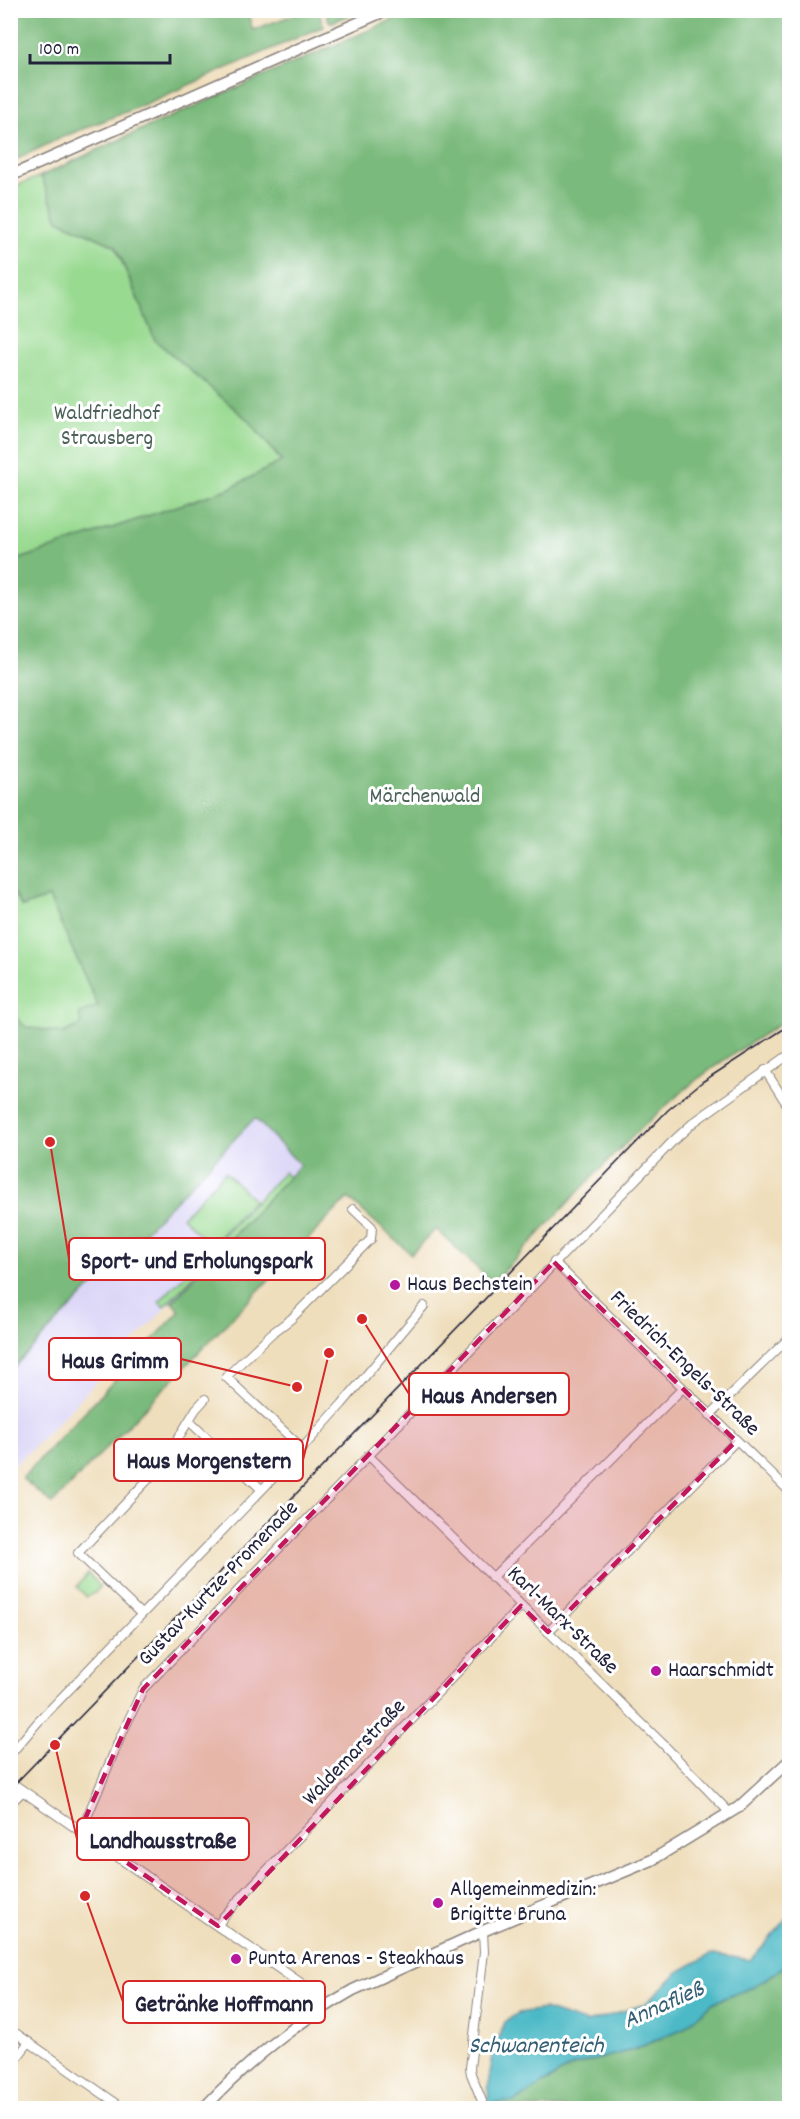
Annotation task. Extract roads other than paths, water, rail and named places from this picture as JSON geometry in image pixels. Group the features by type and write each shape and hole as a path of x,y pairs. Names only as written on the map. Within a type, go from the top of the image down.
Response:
{"main road":[{"path":"10,176 387,10"},
{"path":"204,2109 255,2058 326,2006 353,1990 483,1931 652,1860 730,1813 755,1794 789,1760"}],"street":[{"name":"Gustav-Kurtze-Promenade","path":"80,1830 143,1689 655,1158 693,1122 789,1054"},
{"path":"765,1070 789,1109"},
{"path":"301,1447 226,1377 271,1334 291,1319 371,1239 372,1227 353,1209"},
{"name":"Friedrich-Engels-Straße","path":"554,1262 789,1492"},
{"name":"Gustav-Kurtze-Promenade","path":"10,1755 37,1723 342,1404 424,1306"},
{"path":"710,1415 789,1337"},
{"path":"492,1578 682,1388"},
{"name":"Gustav-Kurtze-Promenade","path":"141,1614 78,1553 161,1466 205,1399"},
{"name":"Gustav-Kurtze-Promenade","path":"189,1421 261,1489"},
{"path":"548,1632 736,1441"},
{"name":"Karl-Marx-Straße","path":"368,1455 662,1743 730,1813"},
{"name":"Waldemarstraße","path":"218,1926 249,1889 521,1606"},
{"path":"10,1782 319,1996 326,2006"},
{"path":"10,1804 23,1791"},
{"path":"482,2101 470,2068 484,1952 483,1931"},
{"path":"10,2029 123,2109"},
{"path":"10,2067 29,2042"}],"water":[{"name":"Schwanenteich","path":"789,1916 789,1960 786,1966 753,1987 714,2002 684,2028 633,2050 572,2066 514,2102 488,2103 489,2078 495,2045 505,2022 518,2013 544,2009 587,2023 645,2004 678,1972 711,1954 751,1960"}],"waterway":[{"name":"Annafließ","path":"473,2108 491,2101"}],"tram line":[{"path":"10,1789 668,1110 702,1082 790,1025"}],"place":[{"name":"Sport- und Erholungspark","path":"50,1142"},
{"name":"Haus Bechstein","path":"395,1285"},
{"name":"Haus Andersen","path":"362,1319"},
{"name":"Haus Morgenstern","path":"329,1353"},
{"name":"Haus Grimm","path":"297,1387"},
{"name":"Haarschmidt","path":"656,1671"},
{"name":"Landhausstraße","path":"55,1745"},
{"name":"Getränke Hoffmann","path":"85,1896"},
{"name":"Allgemeinmedizin: Brigitte Bruna","path":"438,1903"},
{"name":"Punta Arenas - Steakhaus","path":"236,1959"}],"park label":[{"name":"Waldfriedhof Strausberg","path":"107,426"},
{"name":"Märchenwald","path":"425,797"}]}
